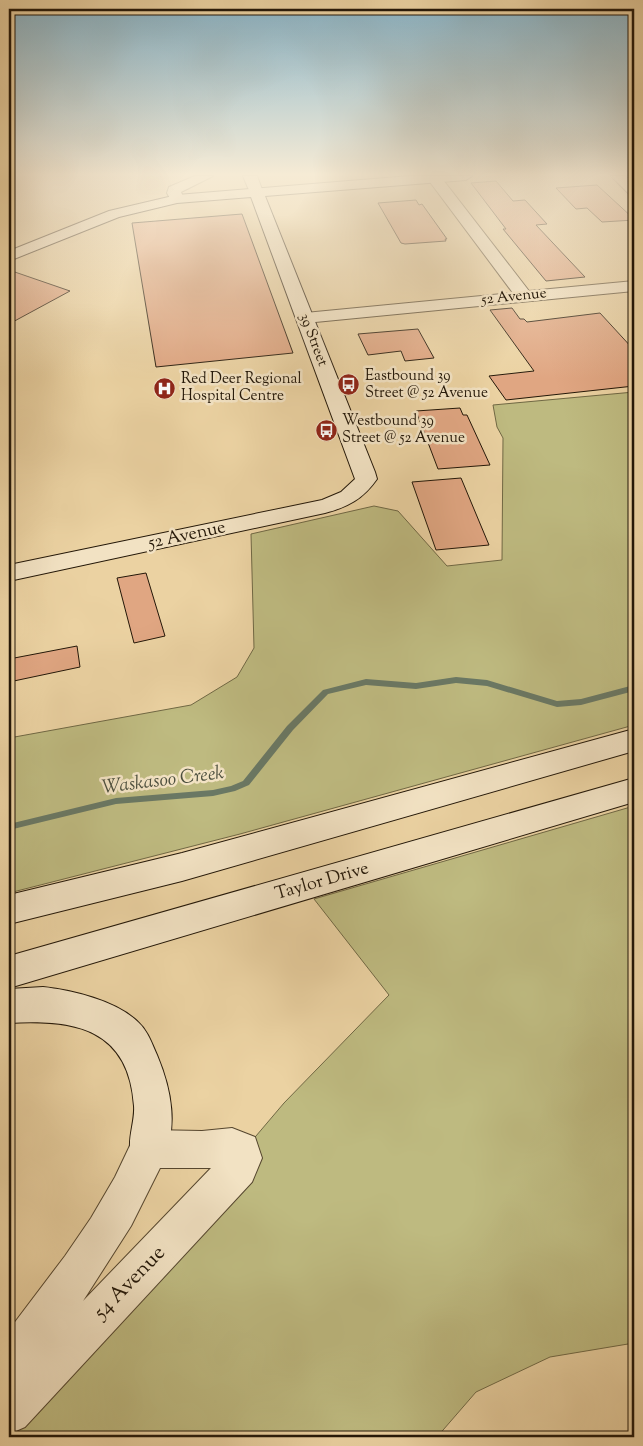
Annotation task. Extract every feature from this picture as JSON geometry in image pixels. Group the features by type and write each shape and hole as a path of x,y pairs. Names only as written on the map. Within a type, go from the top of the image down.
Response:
{"street":[{"path":"9,256 40,243"},
{"name":"39 Street","path":"276,243 364,472 366,479 361,487"},
{"path":"484,243 524,296"},
{"name":"52 Avenue","path":"305,318 634,286"},
{"name":"52 Avenue","path":"9,573 325,506 348,498 361,487"},
{"path":"9,910 182,867 634,740"},
{"name":"Taylor Drive","path":"9,972 634,790"},
{"path":"9,1006 45,1004 73,1010 102,1018 126,1034 142,1063 150,1084 153,1109 149,1149 135,1182 112,1223 78,1274 9,1364"},
{"name":"54 Avenue","path":"9,1411 238,1168 243,1158 241,1151 232,1147 202,1150 149,1149"}],"shaded area":[{"path":"634,392 634,725 240,834 9,893 9,738 191,705 237,677 254,648 251,534 374,506 398,511 447,566 502,560 503,438 497,427 493,405"},
{"path":"634,806 634,1343 550,1357 476,1392 437,1437 9,1437 9,1427 284,1103 389,995 314,899"}],"building":[{"path":"135,243 253,243 293,353 156,367"},
{"path":"515,243 553,243 585,277 546,281"},
{"path":"9,270 70,291 9,324"},
{"path":"512,308 520,319 524,319 527,322 600,313 634,350 634,386 506,400 489,376 534,371 490,310"},
{"path":"418,329 434,358 405,361 401,351 368,355 358,334"},
{"path":"460,408 463,415 467,415 490,465 438,469 416,411"},
{"path":"461,478 489,545 436,550 412,482"},
{"path":"146,573 165,636 134,643 117,578"},
{"path":"77,646 80,667 9,682 9,659"}],"waterway":[{"name":"Waskasoo Creek","path":"9,827 116,801 213,793 232,789 246,783 290,728 326,692 366,682 416,686 456,680 487,683 557,704 581,702 634,688"}],"place":[{"name":"Eastbound 39 Street @ 52 Avenue","path":"349,385"},
{"name":"Red Deer Regional Hospital Centre","path":"165,388"},
{"name":"Westbound 39 Street @ 52 Avenue","path":"326,430"}]}
